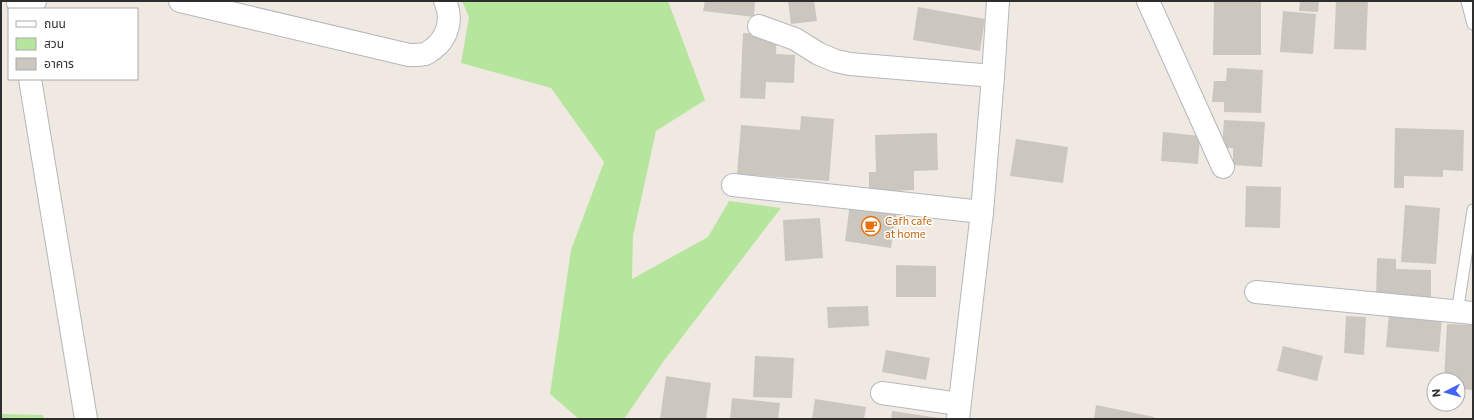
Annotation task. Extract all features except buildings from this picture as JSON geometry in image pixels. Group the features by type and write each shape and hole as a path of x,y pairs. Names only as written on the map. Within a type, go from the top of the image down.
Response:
{"street":[{"path":"180,1 409,55 425,54 439,45 447,31 450,20 448,6 445,1"},
{"path":"882,393 958,412 982,212 998,1"},
{"path":"1148,1 1223,167"},
{"path":"759,26 795,39 819,54 836,61 850,64 993,76"},
{"path":"30,80 86,419"},
{"path":"733,186 982,212"},
{"path":"1256,292 1465,313"}],"lane":[{"path":"1467,1 1473,24"},
{"path":"1465,313 1473,210"}],"green space":[{"path":"462,1 668,1 705,100 656,131 633,236 632,279 708,237 729,201 781,208 663,362 624,419 579,419 550,394 571,250 604,162 551,88 461,63 469,17"},
{"path":"1,414 43,415 44,419 1,419"}],"place":[{"name":"Cafh cafe at home","path":"871,226"}]}
